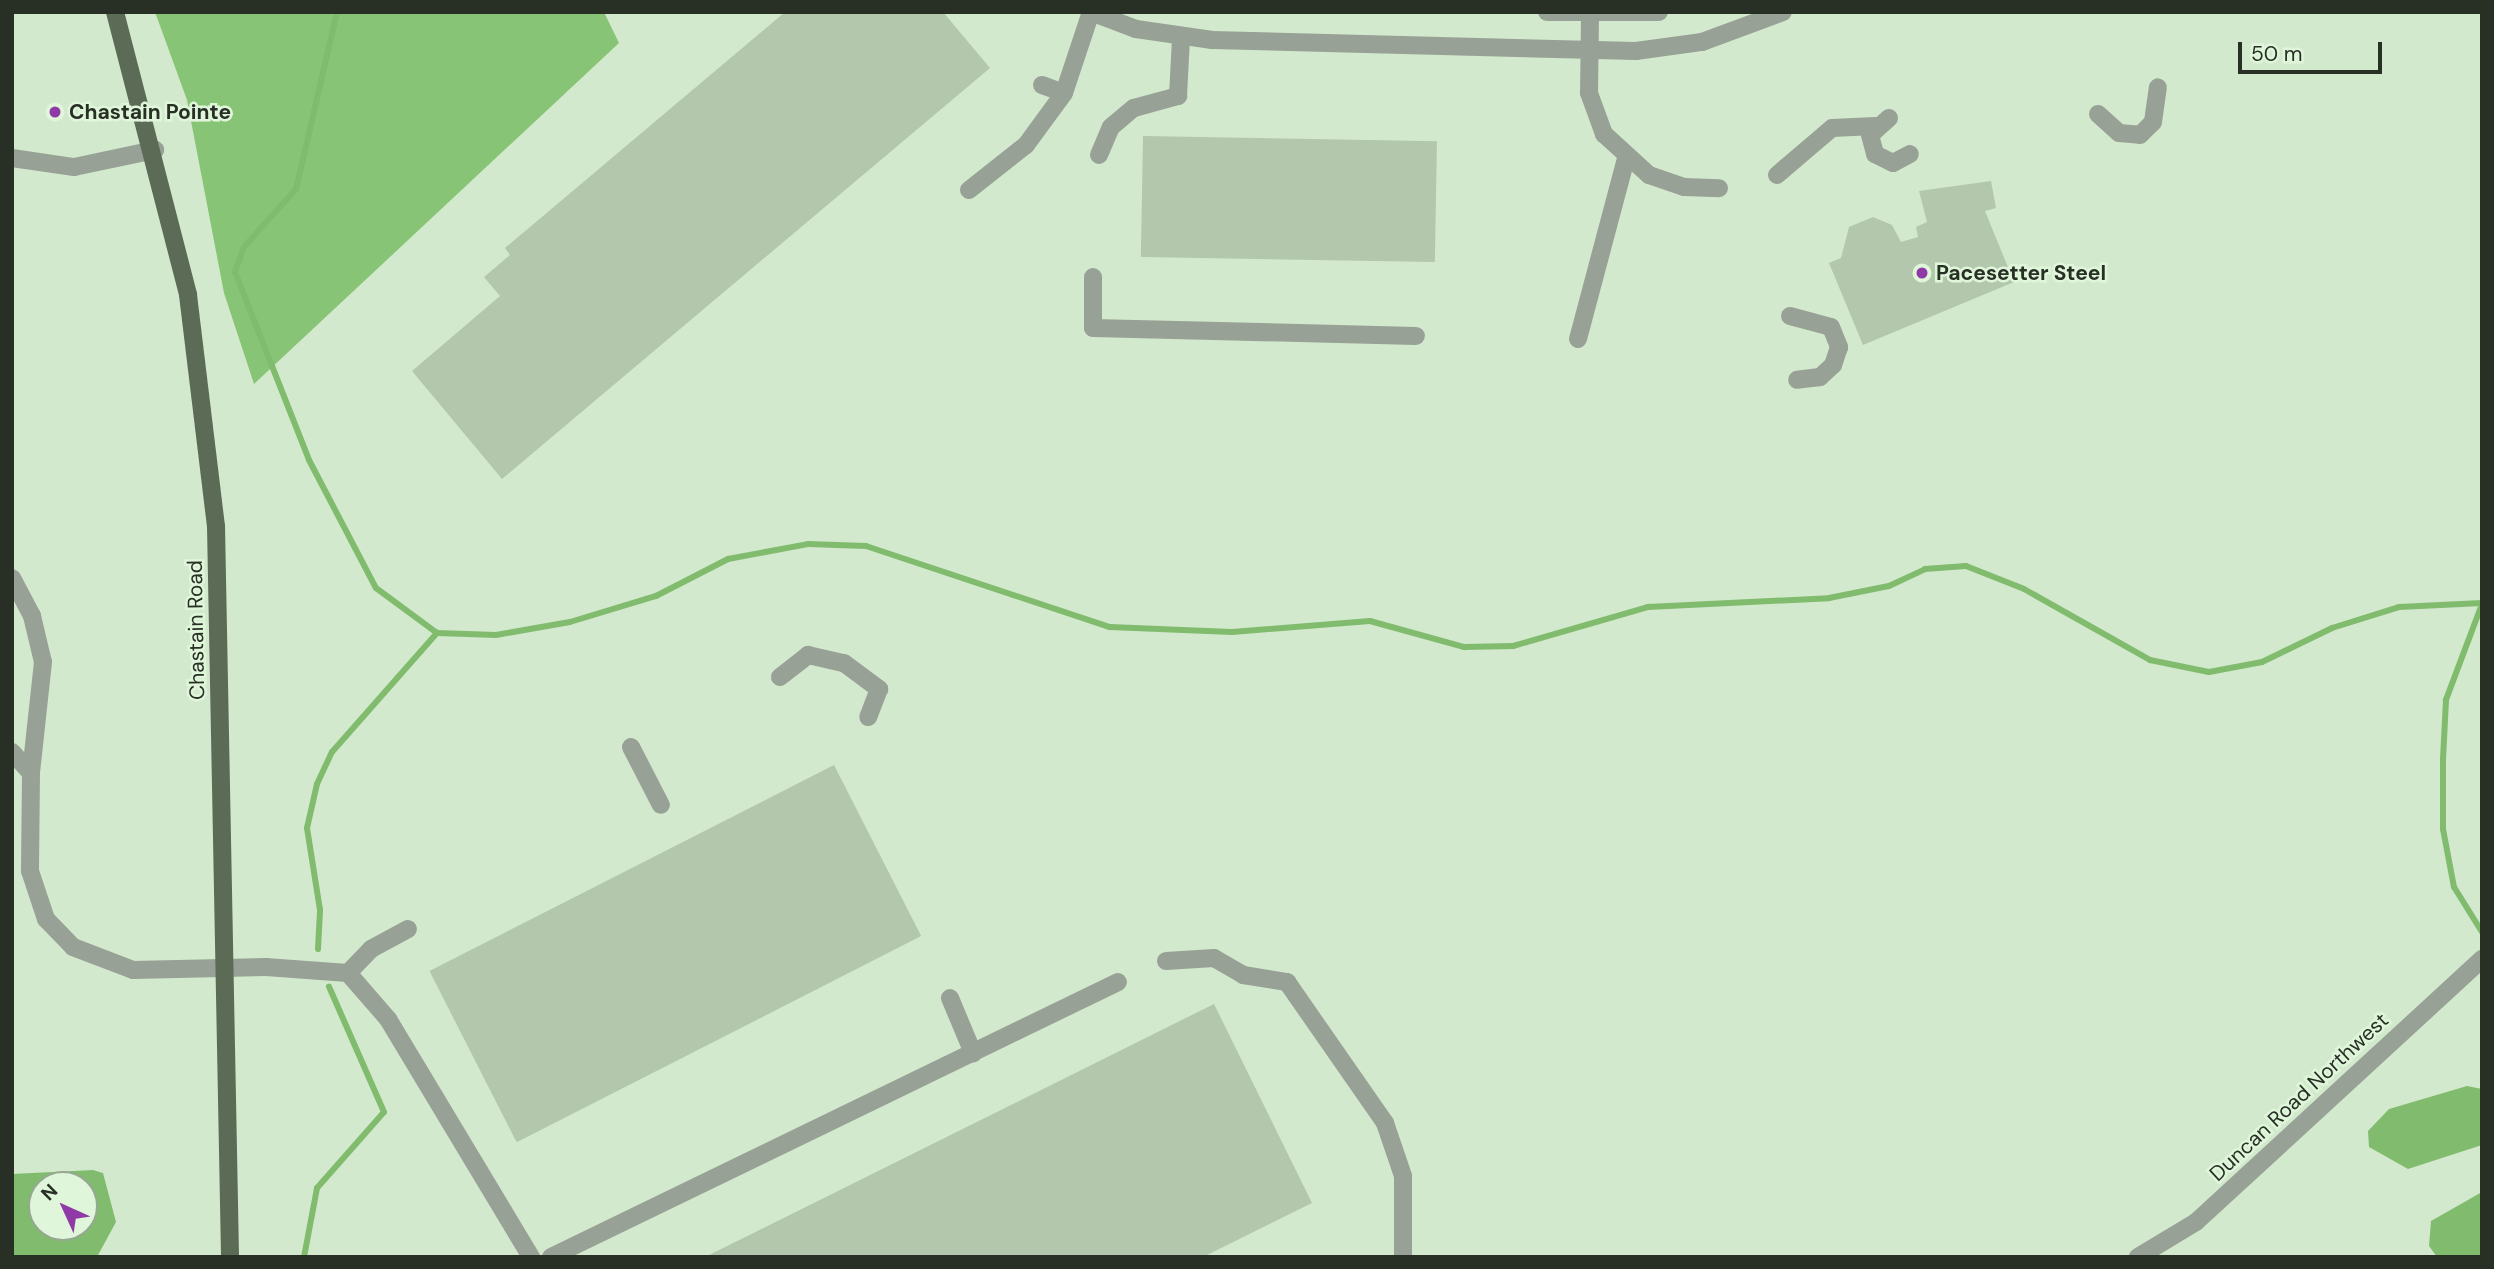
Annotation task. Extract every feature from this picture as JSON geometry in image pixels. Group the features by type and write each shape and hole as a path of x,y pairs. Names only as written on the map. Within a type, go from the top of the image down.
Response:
{"main road":[{"name":"Chastain Road","path":"116,12 155,150 188,295 216,526 230,1257"}],"street":[{"path":"969,190 1026,145 1064,93 1091,12 1181,38 1587,49 1702,42 1783,12"},
{"path":"1547,12 1659,12"},
{"path":"1590,14 1587,49 1592,108 1626,158 1666,181 1719,188"},
{"path":"1099,155 1111,127 1134,108 1178,96 1181,38"},
{"path":"1042,85 1064,93"},
{"path":"2098,114 2119,133 2140,135 2153,122 2158,87"},
{"path":"1777,175 1832,128 1882,122 1875,154 1893,163 1910,154"},
{"path":"12,158 75,167 155,150"},
{"path":"1578,339 1626,158"},
{"path":"1093,277 1093,328 1416,336"},
{"path":"1790,316 1831,327 1839,347 1833,366 1820,377 1797,380"},
{"path":"12,578 32,616 43,662 31,773 33,887 59,934 89,958 133,970 226,969 348,973 388,1019 531,1257"},
{"path":"780,677 808,655 844,663 880,689 868,717"},
{"path":"631,747 661,805"},
{"path":"12,752 31,773"},
{"path":"12,774 31,773"},
{"path":"348,973 371,949 408,929"},
{"path":"1166,961 1214,958 1243,975 1287,982 1385,1124 1403,1176 1402,1257"},
{"name":"Duncan Road Northwest","path":"2138,1257 2214,1205 2482,959"},
{"path":"551,1257 1118,982"},
{"path":"950,998 973,1053"}],"shaded area":[{"path":"155,12 604,12 619,43 254,384 224,293 187,100"},
{"path":"2467,1086 2482,1089 2482,1145 2408,1169 2369,1147 2368,1131 2389,1109"},
{"path":"98,1172 103,1173 116,1222 97,1257 12,1257 12,1174 28,1173 28,1241 98,1241"},
{"path":"2482,1192 2482,1257 2437,1257 2429,1246 2431,1221"}],"building":[{"path":"785,12 943,12 990,68 502,479 412,371 500,296 484,277 510,255 505,248"},
{"path":"1143,136 1437,141 1435,262 1141,257"},
{"name":"Pacesetter Steel","path":"1991,181 1996,208 1985,211 2014,282 1863,345 1829,263 1841,258 1849,227 1873,217 1892,225 1901,242 1918,237 1916,227 1927,222 1919,191"},
{"path":"834,765 921,936 517,1142 429,971"},
{"path":"1214,1004 1312,1203 1203,1257 705,1257"}],"waterway":[{"path":"337,12 296,189 244,247 235,272 309,460 376,588 437,633 496,635 570,622 656,596 728,559 808,544 866,546 1110,627 1232,632 1370,621 1464,647 1513,646 1648,607 1829,598 1889,586 1925,569 1966,566 2024,589 2150,660 2209,672 2262,662 2332,628 2399,607 2482,603"},
{"path":"2482,604 2446,700 2443,760 2443,829 2454,887 2482,932"},
{"path":"318,949 320,910 307,828 317,784 332,752 437,633"},
{"path":"304,1257 317,1188 384,1112 329,987"}],"place":[{"name":"Chastain Pointe","path":"55,112"},
{"name":"Pacesetter Steel","path":"1922,273"}]}
